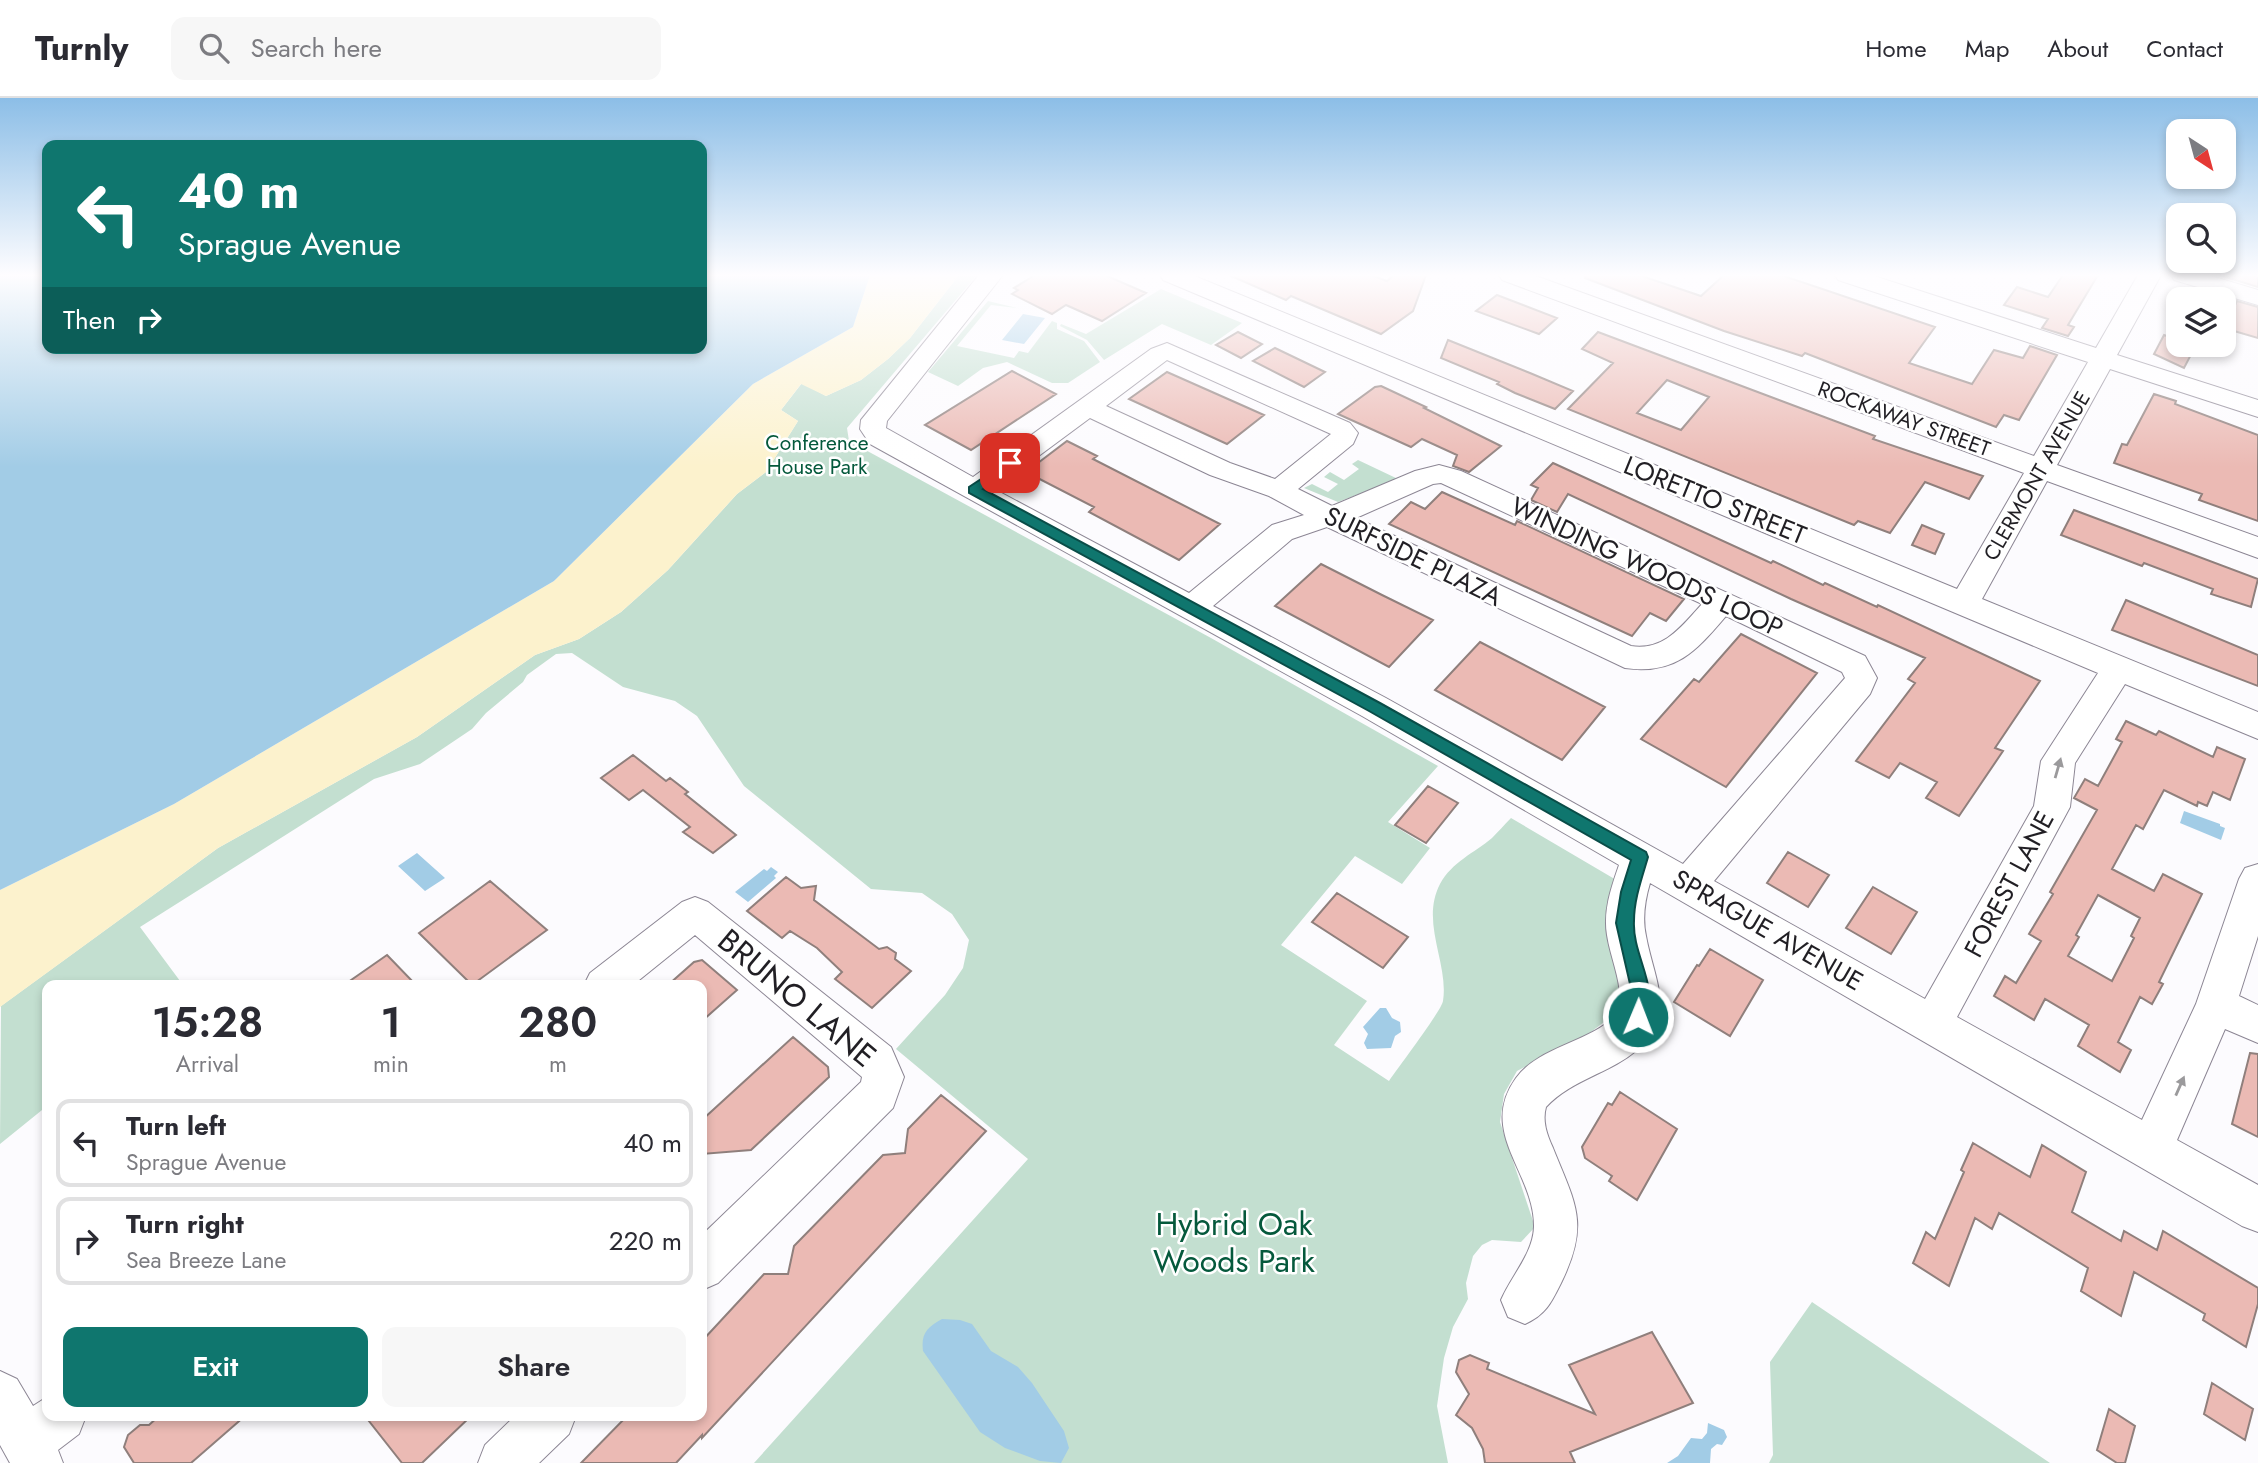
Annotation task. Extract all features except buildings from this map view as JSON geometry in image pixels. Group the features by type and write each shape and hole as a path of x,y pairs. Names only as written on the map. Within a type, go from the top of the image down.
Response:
{"street":[{"name":"SPRAGUE AVENUE","path":"940,339 874,420 873,429 880,438 1640,857 2258,1209"},
{"name":"LORETTO STREET","path":"1325,339 2258,726"},
{"name":"ROCKAWAY STREET","path":"1684,339 2258,548"},
{"path":"2041,339 2258,409"},
{"name":"CLERMONT AVENUE","path":"1964,604 2114,339"},
{"path":"974,490 1167,351 1345,433 1343,438 1279,490"},
{"name":"SURFSIDE PLAZA","path":"1088,407 1220,469 1279,490 1374,540 1625,657 1642,661 1659,659 1676,650 1722,601"},
{"name":"WINDING WOODS LOOP","path":"1191,608 1282,532 1332,517 1425,477 1445,475 1846,659 1859,671 1861,678 1852,693 1688,885"},
{"name":"FOREST LANE","path":"1933,1025 2052,807 2058,761 2118,668"},
{"path":"1525,1300 1548,1265 1559,1226 1553,1199 1526,1134 1522,1117 1524,1104 1531,1093 1550,1076 1622,1037 1638,1017 1642,997 1625,923 1629,892 1640,857"},
{"path":"2151,1148 2216,1004 2258,879"},
{"name":"BRUNO LANE","path":"610,980 695,913 876,1061 883,1071 884,1081 878,1094 707,1262"},
{"path":"2216,1004 2258,1025"},
{"path":"503,1463 546,1421"}],"green space":[{"name":"Hybrid Oak Woods Park","path":"909,339 923,339 847,428 849,441 1211,638 1438,766 1388,822 1430,848 1402,884 1355,856 1281,945 1367,1001 1334,1045 1389,1081 1428,1027 1443,1001 1444,987 1433,913 1440,884 1457,864 1492,838 1511,818 1618,881 1623,985 1619,1004 1608,1019 1587,1035 1517,1071 1504,1094 1500,1122 1535,1227 1521,1242 1492,1240 1482,1245 1473,1256 1466,1283 1468,1299 1453,1327 1444,1358 1437,1406 1448,1463 754,1463 1028,1159 896,1049 945,995 963,968 969,940 952,914 922,893 871,889 744,786 697,716 675,701 623,687 572,653 556,654 527,675 523,682 486,713 472,729 420,764 374,779 140,927 179,980 42,980 42,1110 0,1144 1,1006 218,848 417,737 535,655 579,639 621,612 668,570 737,494 766,472 798,421 781,410 802,383 826,396 861,380"},
{"path":"956,339 963,339 957,346 1014,358 1019,351 1028,353 1039,339 1079,339 1084,341 1100,362 1068,383 1052,383 1007,362 983,368 958,386 928,372"},
{"path":"1084,339 1138,339 1104,360"},
{"path":"1196,339 1220,339 1211,345"},
{"path":"1358,460 1398,479 1338,502 1304,488 1312,484 1328,492 1338,484 1324,477 1330,472 1344,480 1359,469 1352,464"},
{"path":"1812,1302 2050,1463 1769,1463 1773,1455 1770,1362"}],"sand":[{"path":"832,339 909,339 861,380 826,396 801,384 781,410 798,421 766,472 737,494 668,570 621,612 579,639 535,655 417,737 218,848 0,1007 0,890 174,804 554,581 753,384"}],"water":[{"path":"0,339 42,339 42,354 707,354 707,339 832,339 753,384 554,581 174,804 0,890"},
{"path":"1003,339 1028,339 1024,344"},
{"path":"2184,811 2220,824 2225,828 2221,840 2180,823"},
{"path":"417,853 445,878 425,891 398,866"},
{"path":"771,867 778,872 774,876 776,878 748,902 735,892 764,869 767,871"},
{"path":"1380,1008 1386,1008 1392,1018 1400,1022 1401,1032 1395,1036 1391,1048 1367,1049 1364,1043 1368,1034 1363,1027"},
{"path":"942,1319 972,1324 991,1351 1018,1367 1032,1383 1064,1431 1069,1448 1061,1463 1040,1461 1005,1448 980,1432 923,1351 926,1332"},
{"path":"1708,1423 1724,1430 1727,1437 1722,1445 1717,1444 1711,1449 1710,1463 1667,1463 1678,1456 1691,1438 1702,1439 1707,1433"}],"route":[{"path":"1010,463 974,490 1374,707 1640,857 1629,892 1625,923 1642,997 1638,1017"}],"park label":[{"name":"Conference House Park","path":"817,455"}]}
